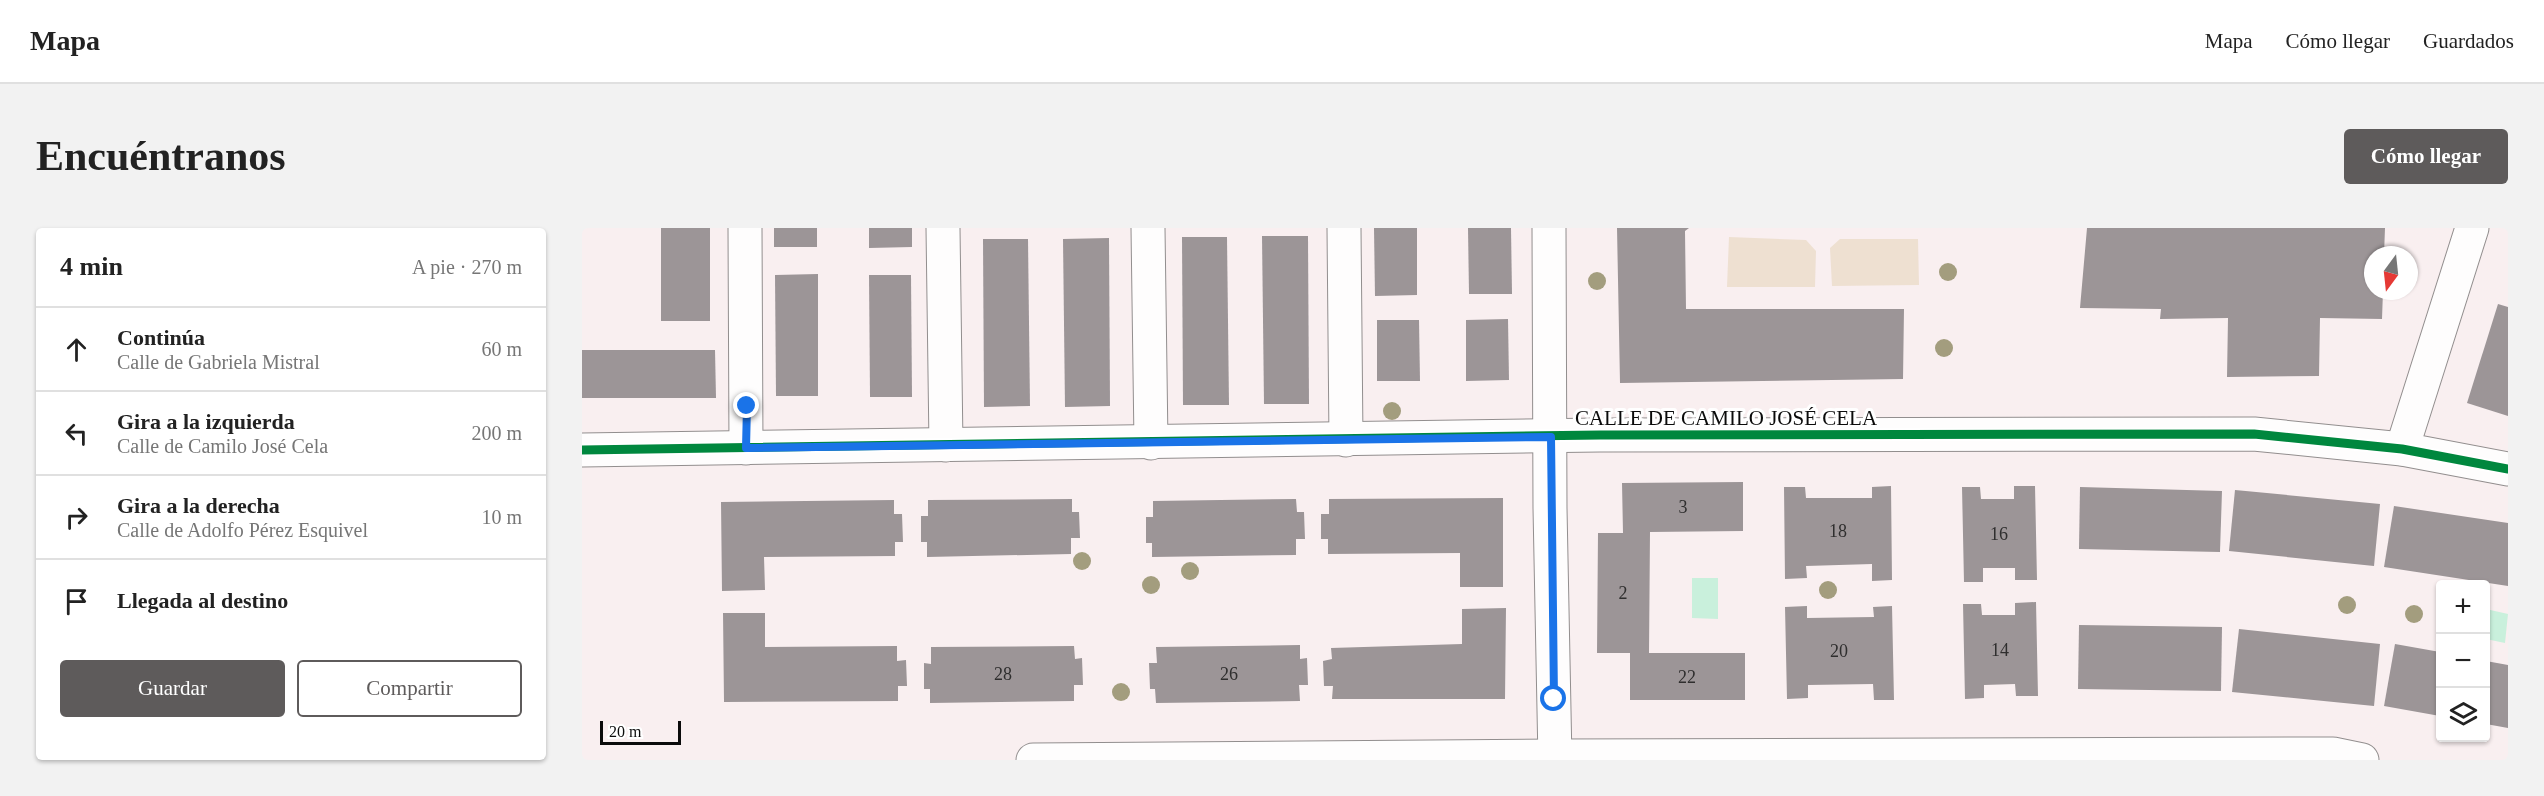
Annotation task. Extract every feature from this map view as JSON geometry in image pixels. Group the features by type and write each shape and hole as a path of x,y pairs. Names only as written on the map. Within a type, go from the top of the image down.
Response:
{"street":[{"path":"744,228 746,448"},
{"path":"944,228 946,445"},
{"path":"1148,228 1151,442"},
{"path":"1344,228 1346,440"},
{"path":"1549,228 1556,758"},
{"path":"2402,449 2472,228"},
{"name":"CALLE DE CAMILO JOSÉ CELA","path":"582,450 1551,437 2254,434 2402,449 2508,468"},
{"path":"1033,760 2040,758 2332,754 2362,760"}],"shaded area":[{"path":"1729,237 1806,240 1816,251 1815,287 1727,287"},
{"path":"1840,239 1918,239 1919,285 1832,286 1830,248"},
{"path":"1692,578 1718,578 1718,619 1692,618"},
{"path":"2490,610 2508,614 2505,643 2490,640"}],"building":[{"path":"661,228 710,228 710,321 661,321"},
{"path":"774,228 817,228 817,247 774,247"},
{"path":"869,228 912,228 912,247 869,248"},
{"path":"1374,228 1417,228 1417,295 1375,296"},
{"path":"1468,228 1511,228 1512,294 1469,294"},
{"path":"1617,228 1689,228 1685,231 1686,309 1904,309 1903,379 1620,383"},
{"path":"2087,228 2385,228 2384,246 2364,246 2364,300 2383,300 2382,319 2320,318 2319,376 2227,377 2228,318 2160,319 2161,309 2080,308"},
{"path":"1262,236 1308,236 1309,404 1264,404"},
{"path":"1182,237 1227,237 1229,405 1183,405"},
{"path":"1109,238 1110,406 1065,407 1063,239"},
{"path":"983,239 1028,239 1030,406 984,407"},
{"path":"818,274 818,396 776,396 775,275"},
{"path":"869,275 911,275 912,397 870,397"},
{"path":"2498,304 2508,307 2508,416 2467,403"},
{"path":"1508,319 1509,380 1466,381 1466,320"},
{"path":"1377,320 1419,320 1420,381 1377,381"},
{"path":"582,350 715,350 716,398 582,398"},
{"path":"1743,482 1743,531 1650,532 1649,653 1745,653 1745,700 1630,700 1630,653 1597,653 1598,533 1623,533 1622,483"},
{"path":"1891,486 1892,580 1872,581 1872,564 1806,566 1807,578 1785,579 1784,487 1805,487 1806,498 1872,498 1872,487"},
{"path":"2014,486 2035,486 2037,580 2015,580 2015,568 1983,568 1983,582 1964,582 1962,487 1980,487 1981,499 2014,499"},
{"path":"2080,487 2222,491 2220,552 2079,549"},
{"path":"2235,490 2380,504 2374,566 2229,551"},
{"path":"1503,498 1503,587 1460,587 1460,553 1328,554 1328,539 1321,539 1321,514 1329,514 1329,499"},
{"path":"1072,499 1072,512 1079,512 1080,538 1071,538 1071,554 927,557 927,542 921,542 921,516 928,516 928,500"},
{"path":"1296,499 1297,512 1304,512 1305,539 1296,539 1296,555 1152,557 1152,543 1146,543 1146,517 1153,517 1153,501"},
{"path":"894,500 894,514 902,514 903,542 895,542 895,556 764,557 765,590 722,591 721,502"},
{"path":"2394,506 2508,523 2508,586 2490,583 2490,580 2469,580 2384,567"},
{"path":"2036,602 2038,696 2016,696 2015,684 1984,685 1984,698 1965,699 1963,604 1981,604 1982,615 2015,615 2015,603"},
{"path":"1807,606 1807,618 1874,617 1873,607 1892,606 1894,700 1874,700 1873,684 1808,685 1808,698 1787,699 1785,607"},
{"path":"1506,608 1505,699 1332,699 1333,686 1324,686 1323,661 1332,659 1331,648 1462,644 1462,609"},
{"path":"723,613 765,613 765,647 897,646 897,661 906,660 907,686 898,686 898,701 724,702"},
{"path":"2079,625 2222,627 2221,691 2078,689"},
{"path":"2239,629 2380,644 2374,706 2232,692"},
{"path":"2395,644 2436,651 2436,715 2384,706"},
{"path":"1300,645 1300,659 1307,658 1308,685 1299,685 1300,701 1156,703 1155,689 1150,689 1149,663 1157,663 1156,647"},
{"path":"1074,646 1075,659 1082,658 1083,685 1074,685 1074,701 930,703 930,689 924,689 924,663 931,664 931,647"},
{"path":"2490,662 2508,665 2508,728 2490,725"}],"cycle path":[{"path":"582,450 1600,435 2254,434 2402,449 2508,469"}],"route":[{"path":"747,406 746,448 1551,437 1550,508 1554,699"}]}
